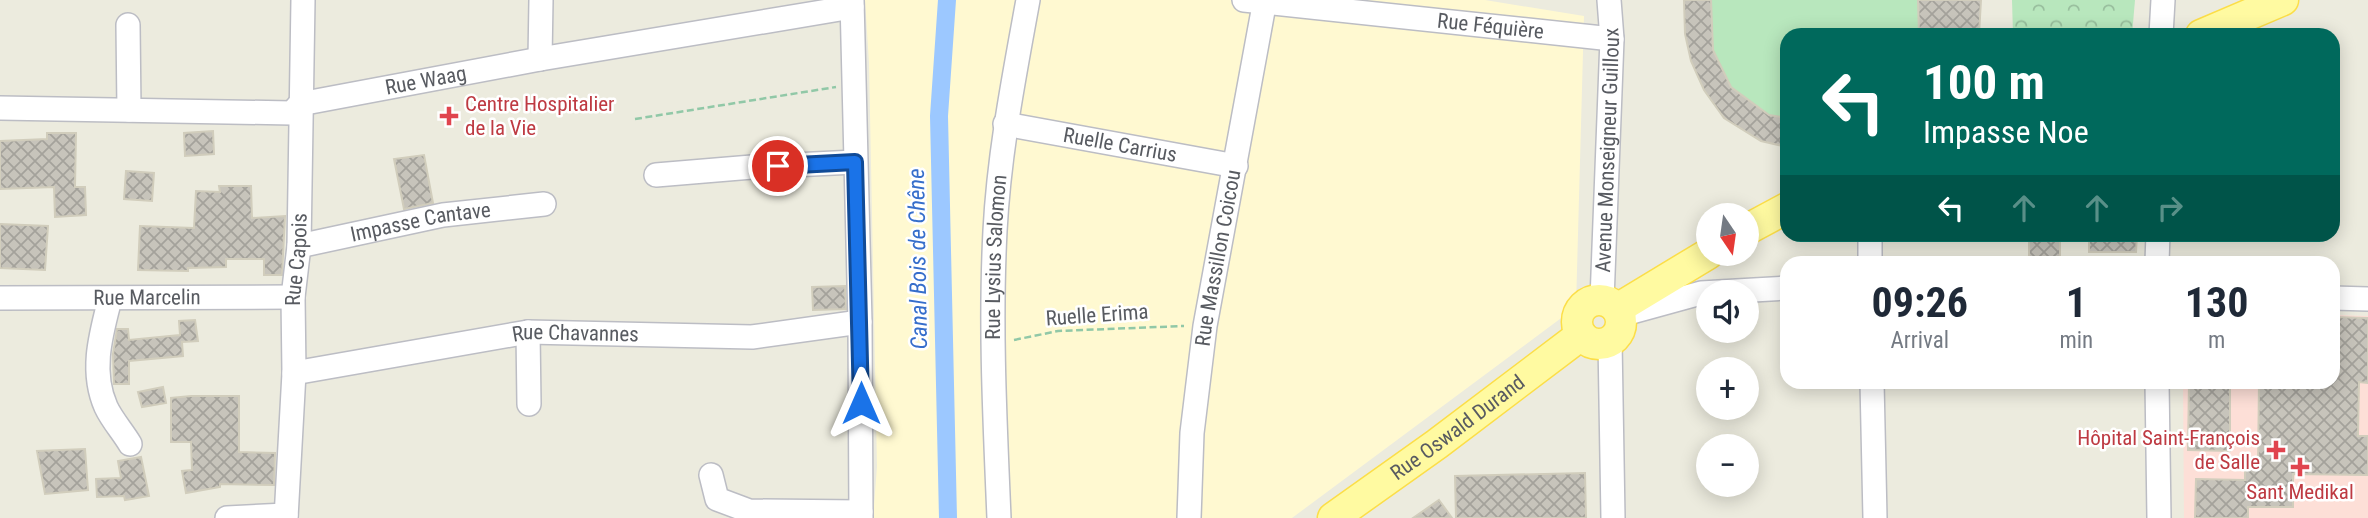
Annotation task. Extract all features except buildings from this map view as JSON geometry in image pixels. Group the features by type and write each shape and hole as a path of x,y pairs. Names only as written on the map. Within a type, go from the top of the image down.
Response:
{"main road":[{"path":"2217,28 2283,0"},
{"path":"1759,223 1780,212"},
{"path":"1613,316 1588,303 1578,314 1577,329 1591,343 1604,344 1613,316 1696,262"},
{"name":"Rue Oswald Durand","path":"1333,518 1437,444 1581,335"}],"street":[{"name":"Rue Capois","path":"286,516 294,373 293,297 299,246 303,0"},
{"path":"540,59 541,0"},
{"name":"Rue Lysius Salomon","path":"999,518 993,344 995,231 1005,124 1028,0"},
{"name":"Avenue Monseigneur Guilloux","path":"1609,0 1612,39 1613,518"},
{"path":"2161,28 2163,0"},
{"name":"Rue Féquière","path":"1258,1 1612,39"},
{"name":"Rue Massillon Coicou","path":"1189,518 1192,433 1205,326 1236,166 1258,1"},
{"name":"Rue Waag","path":"0,108 292,113 300,104 852,3"},
{"path":"711,475 717,499 749,511 861,515 860,322 852,3"},
{"path":"128,25 129,110"},
{"name":"Ruelle Carrius","path":"1005,124 1236,166"},
{"path":"656,175 855,162"},
{"name":"Impasse Cantave","path":"299,246 443,215 544,204"},
{"path":"1613,316 1701,293 1780,288"},
{"name":"Rue Marcelin","path":"0,298 293,297"},
{"path":"2340,298 2368,299"},
{"path":"110,299 99,343 97,364 106,407 130,444"},
{"name":"Rue Chavannes","path":"294,373 528,331 752,337 860,322"},
{"path":"528,331 529,404"},
{"path":"1872,389 1875,518"},
{"path":"2157,389 2159,518"},
{"path":"227,518 286,516"}],"path":[{"path":"635,119 854,84"},
{"name":"Ruelle Erima","path":"993,344 1058,331 1135,326 1205,326"}],"shaded area":[{"path":"865,0 1485,0 1584,16 1576,307 1292,518 873,518 877,467 869,63"},
{"name":"Hôpital Saint-François de Salle","path":"2340,315 2368,316 2368,518 2184,518 2183,389 2340,389"}],"green space":[{"path":"1684,0 1981,0 1979,28 1780,28 1780,145 1760,139 1738,127 1707,95 1697,75 1686,27"},
{"path":"2012,0 2135,0 2133,28 2013,28"}],"waterway":[{"name":"Canal Bois de Chêne","path":"947,0 939,116 948,518"}],"place":[{"name":"Centre Hospitalier de la Vie","path":"449,116"},
{"name":"Hôpital Saint-François de Salle","path":"2276,450"},
{"name":"Sant Medikal","path":"2300,467"}],"route":[{"path":"778,166 855,162 861,403"}]}
